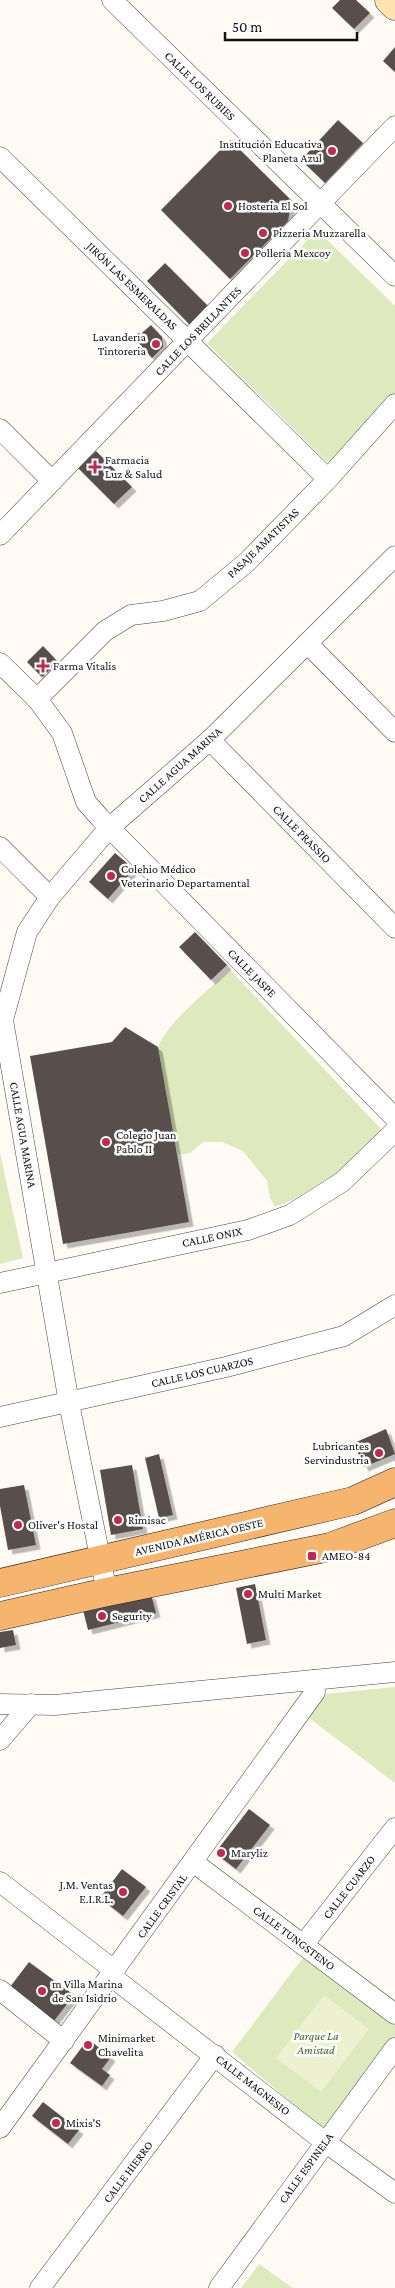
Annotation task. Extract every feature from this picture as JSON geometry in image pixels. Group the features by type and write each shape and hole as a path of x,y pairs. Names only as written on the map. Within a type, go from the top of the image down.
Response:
{"main road":[{"name":"AVENIDA AMÉRICA OESTE","path":"0,1582 354,1501 395,1482"},
{"path":"0,1616 107,1592 330,1547 395,1523"}],"street":[{"name":"CALLE LOS RUBIES","path":"112,0 395,276"},
{"path":"389,0 395,6"},
{"name":"CALLE LOS BRILLANTES","path":"0,535 395,126"},
{"name":"JIRÓN LAS ESMERALDAS","path":"0,157 328,478"},
{"name":"PASAJE AMATISTAS","path":"37,699 105,631 122,620 131,615 163,611 200,601 247,562 328,478 395,404"},
{"path":"0,429 52,481"},
{"name":"CALLE AGUA MARINA","path":"107,1592 69,1403 47,1271 5,1067 3,1020 27,932 50,897 109,828 210,740 395,556"},
{"path":"307,644 395,732"},
{"name":"CALLE JASPE","path":"0,663 37,699 62,733 86,802 109,828 395,1118"},
{"name":"CALLE PRASSIO","path":"210,740 395,928"},
{"path":"0,847 50,897"},
{"name":"CALLE ONIX","path":"0,1283 47,1271 248,1230 290,1214 342,1182 395,1132"},
{"name":"CALLE LOS CUARZOS","path":"0,1417 226,1367 344,1336 395,1306"},
{"path":"0,1704 55,1705 395,1672"},
{"name":"CALLE CRISTAL","path":"0,2128 315,1692 314,1680"},
{"path":"0,1740 31,1704"},
{"name":"CALLE CUARZO","path":"303,1945 395,1828"},
{"name":"CALLE TUNGSTENO","path":"193,1862 395,2014"},
{"name":"CALLE MAGNESIO","path":"0,1882 215,2056 325,2142 395,2193"},
{"path":"0,1990 64,2041"},
{"name":"CALLE ESPINELA","path":"218,2288 395,2048"},
{"name":"CALLE HIERRO","path":"40,2288 215,2056"}],"green space":[{"path":"317,230 395,306 395,396 330,465 207,343"},
{"path":"230,970 383,1131 345,1168 293,1200 275,1207 270,1198 267,1181 243,1151 222,1142 203,1142 190,1153 178,1155 164,1104 157,1063 160,1043 166,1032 187,1009"},
{"path":"0,1153 23,1258 0,1264"},
{"path":"395,1687 395,1783 309,1718 325,1694"},
{"name":"Parque La Amistad","path":"304,1956 395,2023 395,2041 325,2131 232,2052"},
{"path":"324,1995 369,2029 321,2092 276,2058"},
{"path":"259,2264 293,2288 241,2288"}],"building":[{"path":"340,0 356,0 370,13 354,29 332,8"},
{"path":"395,47 395,72 383,61"},
{"name":"Institución Educativa Planeta Azul","path":"338,120 363,143 325,183 301,160"},
{"name":"Hosteria El Sol","path":"230,140 292,201 288,221 230,279 161,210"},
{"path":"165,263 210,308 191,326 147,281"},
{"path":"151,325 162,337 163,347 152,358 135,339"},
{"path":"96,451 132,487 114,504 78,468"},
{"path":"43,646 58,662 42,677 27,662"},
{"name":"Colehio Médico Veterinario Departamental","path":"115,853 134,869 108,899 89,882"},
{"path":"195,932 227,965 211,980 179,947"},
{"name":"Colegio Juan Pablo II","path":"125,1027 158,1047 189,1222 63,1244 30,1056 112,1042"},
{"path":"386,1429 395,1454 364,1467 354,1443"},
{"path":"159,1454 173,1515 159,1518 145,1458"},
{"path":"132,1465 143,1529 111,1535 100,1470"},
{"name":"Oliver's Hostal","path":"24,1485 36,1545 8,1550 0,1506 0,1489"},
{"path":"255,1584 266,1640 247,1644 236,1588"},
{"path":"151,1594 156,1613 88,1630 83,1610"},
{"path":"13,1630 16,1645 0,1648 0,1632"},
{"path":"249,1809 270,1825 236,1869 215,1853"},
{"name":"J.M. Ventas E.I.R.L.","path":"122,1869 146,1887 123,1916 100,1898"},
{"name":"m Villa Marina de San Isidrio","path":"29,1962 74,1995 54,2021 10,1987"},
{"path":"88,2039 111,2057 102,2069 110,2075 102,2086 70,2063"},
{"name":"Mixis'S","path":"43,2102 79,2130 68,2144 32,2116"}],"place":[{"name":"Institución Educativa Planeta Azul","path":"332,151"},
{"name":"Hosteria El Sol","path":"228,206"},
{"name":"Pizzeria Muzzarella","path":"263,233"},
{"name":"Polleria Mexcoy","path":"245,253"},
{"name":"Lavanderia Tintoreria","path":"156,344"},
{"name":"Farmacia Luz & Salud","path":"95,467"},
{"name":"Farma Vitalis","path":"43,666"},
{"name":"Colehio Médico Veterinario Departamental","path":"111,876"},
{"name":"Colegio Juan Pablo II","path":"106,1142"},
{"name":"Lubricantes Servindustria","path":"379,1453"},
{"name":"Rimisac","path":"118,1520"},
{"name":"Oliver's Hostal","path":"18,1525"},
{"name":"AMEO-84","path":"312,1556"},
{"name":"Multi Market","path":"248,1594"},
{"name":"Segurity","path":"102,1616"},
{"name":"Maryliz","path":"221,1853"},
{"name":"J.M. Ventas E.I.R.L.","path":"123,1892"},
{"name":"m Villa Marina de San Isidrio","path":"42,1991"},
{"name":"Minimarket Chavelita","path":"88,2045"},
{"name":"Mixis'S","path":"56,2123"}]}
